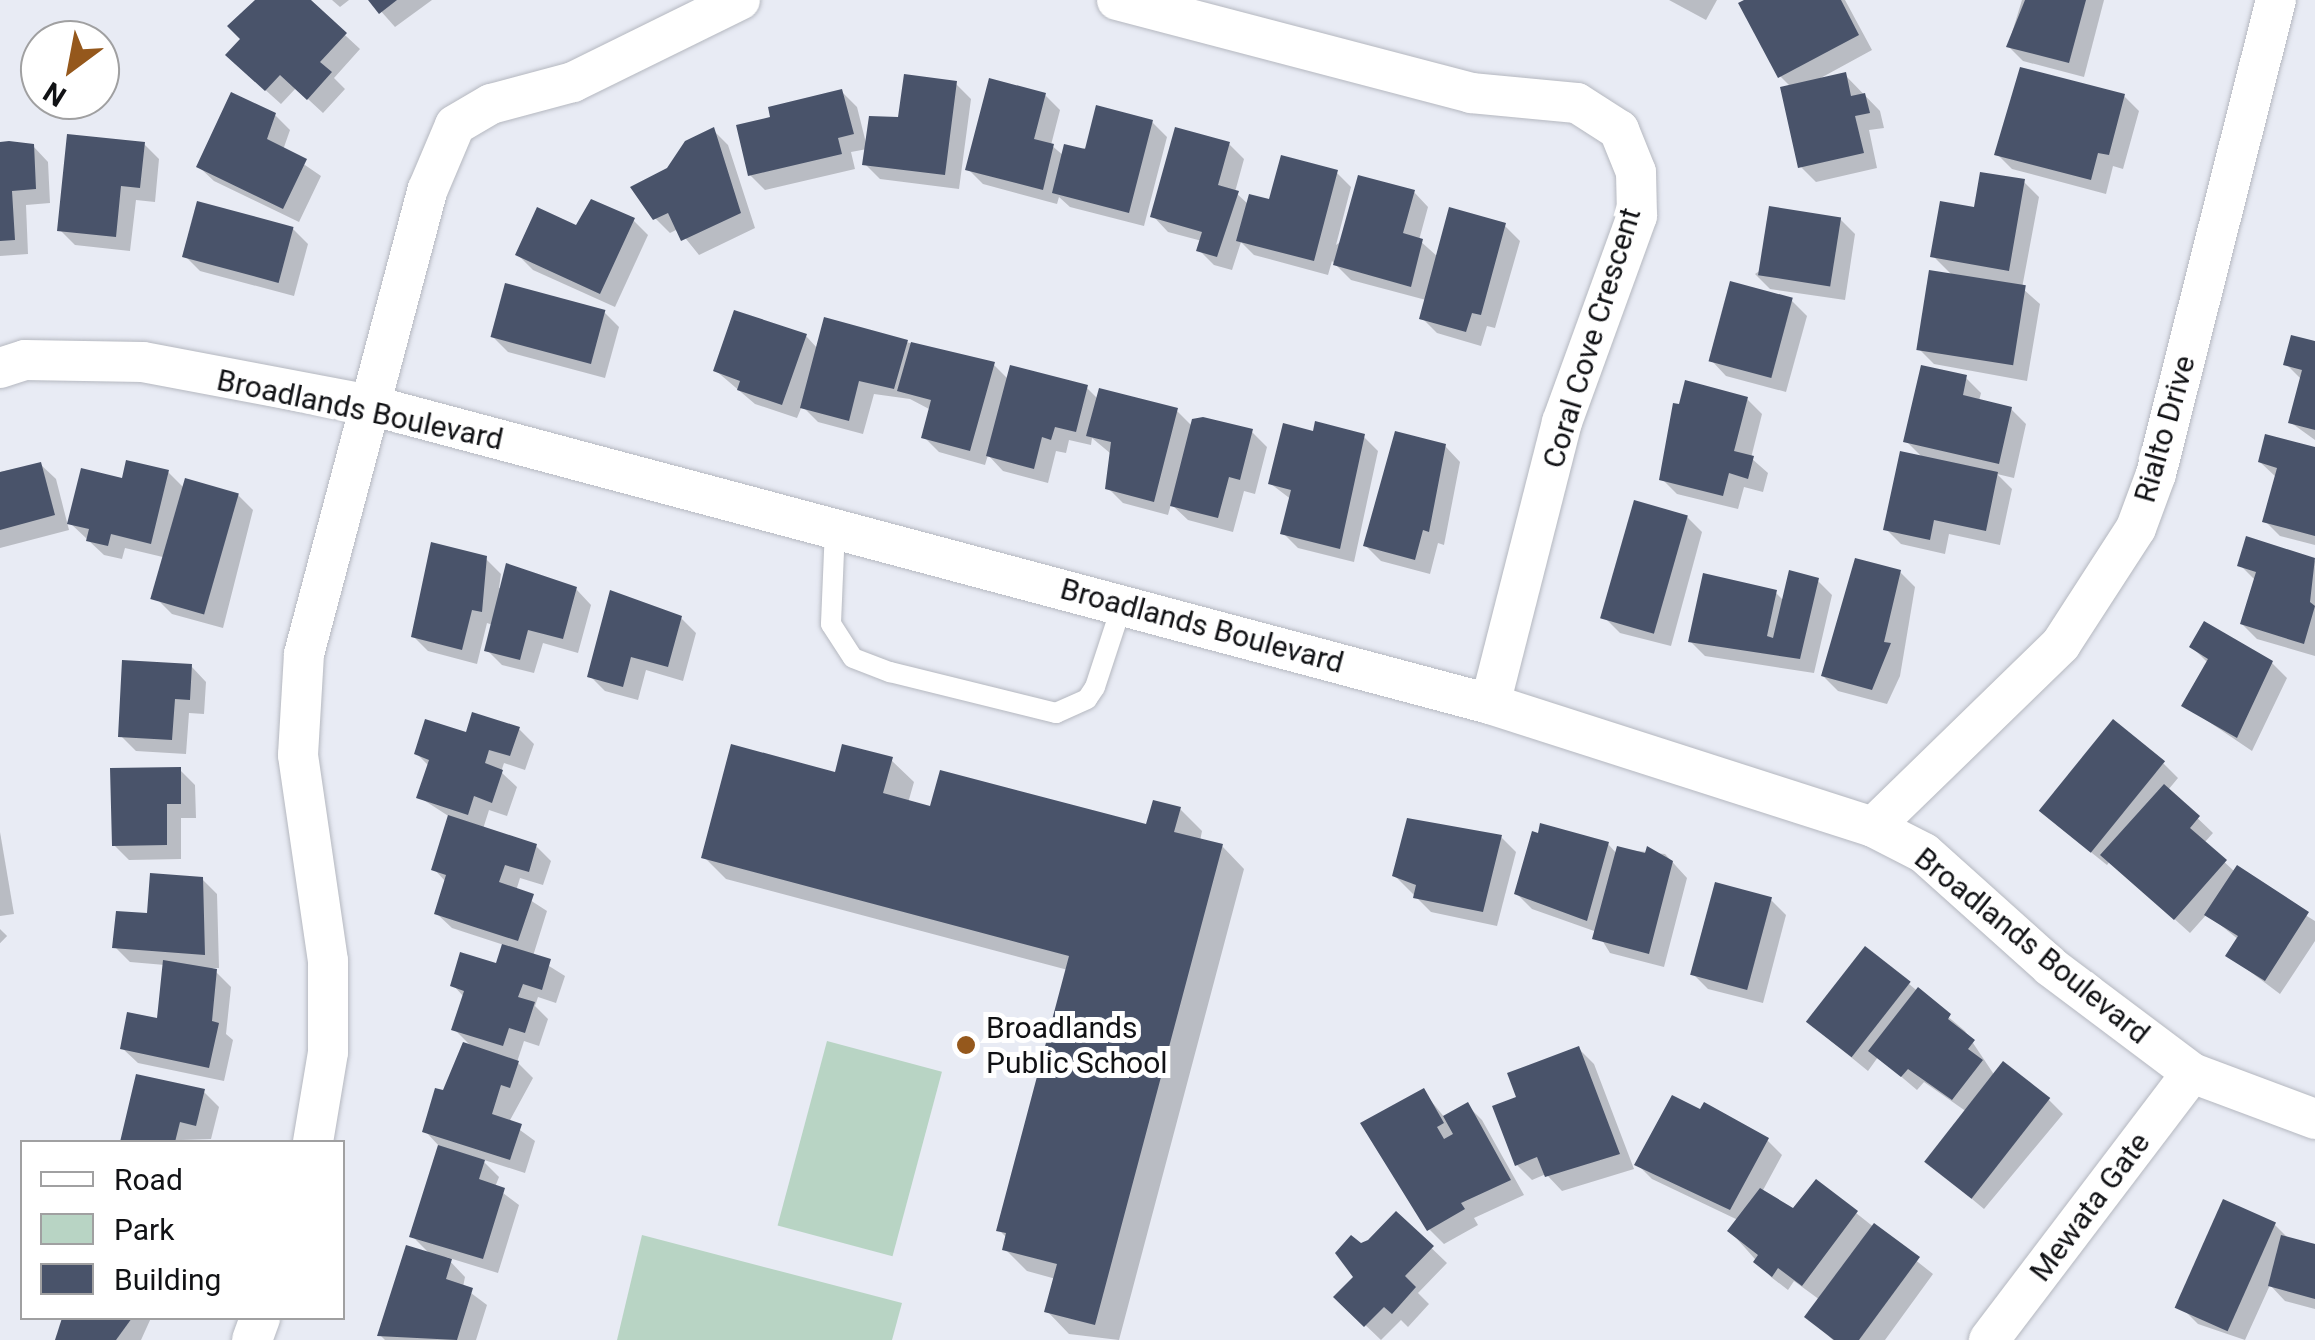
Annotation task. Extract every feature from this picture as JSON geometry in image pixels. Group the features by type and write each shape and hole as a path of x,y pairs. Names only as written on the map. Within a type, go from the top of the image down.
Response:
{"street":[{"path":"313,1140 328,1052 328,961 298,755 304,654 428,190 456,125 491,104 573,82 740,0"},
{"name":"Coral Cove Crescent","path":"1117,0 1471,93 1577,103 1618,130 1636,172 1637,216 1568,405 1490,704"},
{"name":"Rialto Drive","path":"1873,828 2060,644 2136,528 2156,474 2276,0"},
{"name":"Broadlands Boulevard","path":"0,368 25,360 129,361 370,405 1490,704 1873,828 1924,853 2051,966 2192,1073 2315,1119"},
{"name":"Mewata Gate","path":"1989,1340 2192,1073"}],"lane":[{"path":"836,528 830,624 854,658 890,672 1056,714 1087,700 1095,687 1122,605"}],"green space":[{"path":"827,1041 942,1072 893,1256 778,1225"},
{"path":"642,1235 902,1303 892,1340 617,1340"}],"building":[{"path":"255,0 311,0 347,33 320,62 332,72 307,100 280,75 265,91 225,55 240,39 227,26"},
{"path":"368,0 397,0 379,14"},
{"path":"1841,0 1859,35 1778,78 1738,3"},
{"path":"2025,0 2086,0 2069,63 2006,47"},
{"path":"2020,67 2125,94 2109,155 2098,153 2091,180 1994,155"},
{"path":"1846,72 1851,96 1865,93 1870,113 1855,116 1864,153 1798,168 1780,87"},
{"path":"904,74 957,81 945,175 862,165 869,116 898,117"},
{"path":"989,78 1046,93 1034,139 1054,144 1043,190 965,170"},
{"path":"842,89 854,134 838,138 842,154 748,176 736,125 770,117 768,107"},
{"path":"231,92 276,113 267,139 307,159 283,209 196,167"},
{"path":"1096,105 1153,120 1129,213 1052,193 1064,144 1085,149"},
{"path":"714,127 741,213 681,241 668,213 653,220 630,187 667,168 685,141"},
{"path":"1175,127 1230,142 1218,185 1239,191 1217,257 1196,251 1202,232 1150,217"},
{"path":"67,134 145,142 140,188 121,186 116,237 57,231"},
{"path":"0,142 34,144 36,189 12,191 15,240 0,241"},
{"path":"1281,155 1338,170 1314,261 1236,241 1249,194 1269,199"},
{"path":"1980,172 2025,179 2009,271 1930,257 1940,201 1974,207"},
{"path":"1358,175 1415,190 1403,233 1423,239 1411,287 1333,265"},
{"path":"591,199 635,218 600,294 515,255 537,207 576,225"},
{"path":"197,201 294,227 279,283 182,257"},
{"path":"1769,206 1841,217 1830,287 1758,275"},
{"path":"1449,207 1506,223 1481,315 1472,313 1466,332 1419,319"},
{"path":"1929,270 2026,285 2013,365 1916,350"},
{"path":"1730,281 1793,298 1771,378 1709,361"},
{"path":"505,283 605,310 591,364 491,337"},
{"path":"734,310 807,334 782,405 737,390 740,381 713,371"},
{"path":"824,317 908,340 894,389 859,381 849,421 800,408"},
{"path":"2291,335 2315,341 2315,430 2288,423 2302,370 2283,365"},
{"path":"911,342 995,362 970,451 921,438 931,400 897,391"},
{"path":"1010,365 1088,385 1076,432 1055,427 1051,440 1042,437 1034,469 986,456"},
{"path":"1921,365 1967,375 1963,395 2012,407 1999,464 1903,442"},
{"path":"1685,380 1748,397 1734,451 1754,456 1748,479 1729,473 1723,496 1659,480 1673,403 1679,404"},
{"path":"1099,388 1178,408 1154,502 1105,489 1111,442 1086,436"},
{"path":"1203,417 1253,429 1240,480 1229,477 1218,518 1170,506 1192,419"},
{"path":"1315,421 1365,434 1340,549 1280,534 1291,490 1268,484 1283,423 1313,431"},
{"path":"1395,431 1446,444 1429,532 1423,530 1415,560 1363,546"},
{"path":"2265,434 2315,447 2315,536 2262,522 2277,468 2258,462"},
{"path":"1900,451 1998,472 1986,531 1934,520 1930,540 1883,530"},
{"path":"126,460 169,470 151,544 111,534 108,546 86,541 89,529 67,524 81,468 122,478"},
{"path":"41,462 55,515 0,530 0,472"},
{"path":"185,478 239,493 204,615 150,599"},
{"path":"1634,500 1688,515 1654,634 1600,618"},
{"path":"2246,536 2315,558 2310,602 2315,606 2304,644 2240,624 2256,572 2237,566"},
{"path":"431,542 487,556 482,612 472,610 462,650 411,637"},
{"path":"1855,558 1901,570 1884,642 1891,643 1872,690 1821,676"},
{"path":"506,563 577,587 563,639 528,630 520,660 484,651"},
{"path":"1789,570 1819,578 1800,659 1688,642 1703,573 1777,590 1767,636 1773,638"},
{"path":"610,590 682,616 668,667 631,657 623,687 587,677"},
{"path":"2204,621 2273,661 2237,738 2181,706 2208,659 2189,647"},
{"path":"122,660 192,664 190,700 175,699 172,740 118,737"},
{"path":"472,712 520,727 510,756 489,750 485,763 503,770 492,803 474,796 468,815 416,798 429,760 414,754 425,719 466,732"},
{"path":"2113,719 2165,761 2091,853 2039,811"},
{"path":"731,744 835,772 842,744 893,757 883,793 930,806 940,770 1146,824 1153,800 1181,807 1174,832 1223,844 1095,1325 1044,1312 1057,1264 1002,1250 1006,1233 996,1231 1069,956 701,858"},
{"path":"181,767 181,804 167,804 167,845 112,846 110,768"},
{"path":"2164,784 2200,816 2190,828 2227,860 2174,920 2100,855"},
{"path":"448,815 537,844 529,872 505,865 499,882 534,894 518,941 434,914 446,875 431,870"},
{"path":"1407,818 1502,835 1483,912 1413,898 1416,885 1392,876"},
{"path":"1540,823 1609,842 1587,921 1514,894 1532,831 1538,833"},
{"path":"1617,846 1645,853 1647,846 1673,861 1649,954 1592,939"},
{"path":"2237,865 2309,912 2265,981 2225,956 2238,936 2204,915"},
{"path":"150,873 203,877 205,955 112,948 116,911 147,913"},
{"path":"1715,882 1772,897 1747,990 1690,975"},
{"path":"502,944 551,959 542,990 523,984 518,997 535,1002 525,1033 509,1028 503,1046 451,1030 464,991 450,986 460,952 496,963"},
{"path":"1865,946 1911,982 1852,1057 1806,1022"},
{"path":"163,960 217,969 212,1021 219,1023 209,1068 120,1049 127,1012 157,1018"},
{"path":"1918,987 1951,1014 1948,1019 1975,1040 1968,1049 1983,1060 1952,1100 1908,1069 1901,1077 1868,1051"},
{"path":"463,1042 519,1061 510,1088 501,1085 492,1114 522,1124 510,1160 422,1132 435,1088 443,1090"},
{"path":"1579,1046 1620,1154 1545,1177 1537,1157 1515,1166 1492,1106 1516,1097 1507,1073"},
{"path":"2003,1061 2050,1098 1971,1199 1924,1162"},
{"path":"136,1074 205,1089 196,1126 180,1122 176,1140 120,1140"},
{"path":"1424,1088 1444,1123 1437,1127 1444,1139 1453,1134 1443,1116 1468,1102 1511,1180 1461,1203 1465,1209 1427,1231 1360,1123"},
{"path":"1672,1095 1700,1109 1704,1102 1769,1138 1730,1210 1634,1165"},
{"path":"438,1145 485,1160 479,1179 505,1188 483,1259 409,1237"},
{"path":"1816,1179 1858,1211 1802,1286 1778,1268 1772,1277 1753,1262 1758,1255 1727,1231 1760,1188 1793,1208"},
{"path":"2223,1199 2276,1223 2228,1331 2175,1308"},
{"path":"1396,1211 1434,1246 1405,1276 1416,1287 1392,1314 1384,1307 1364,1327 1333,1297 1353,1277 1335,1253 1351,1235 1361,1243 1368,1240"},
{"path":"1874,1223 1920,1257 1859,1340 1834,1340 1804,1317"},
{"path":"2281,1235 2315,1244 2315,1299 2268,1286"},
{"path":"406,1245 452,1259 446,1279 473,1288 457,1340 377,1336"},
{"path":"61,1320 131,1320 116,1340 55,1340"}],"place":[{"name":"Broadlands Public School","path":"966,1045"}]}
